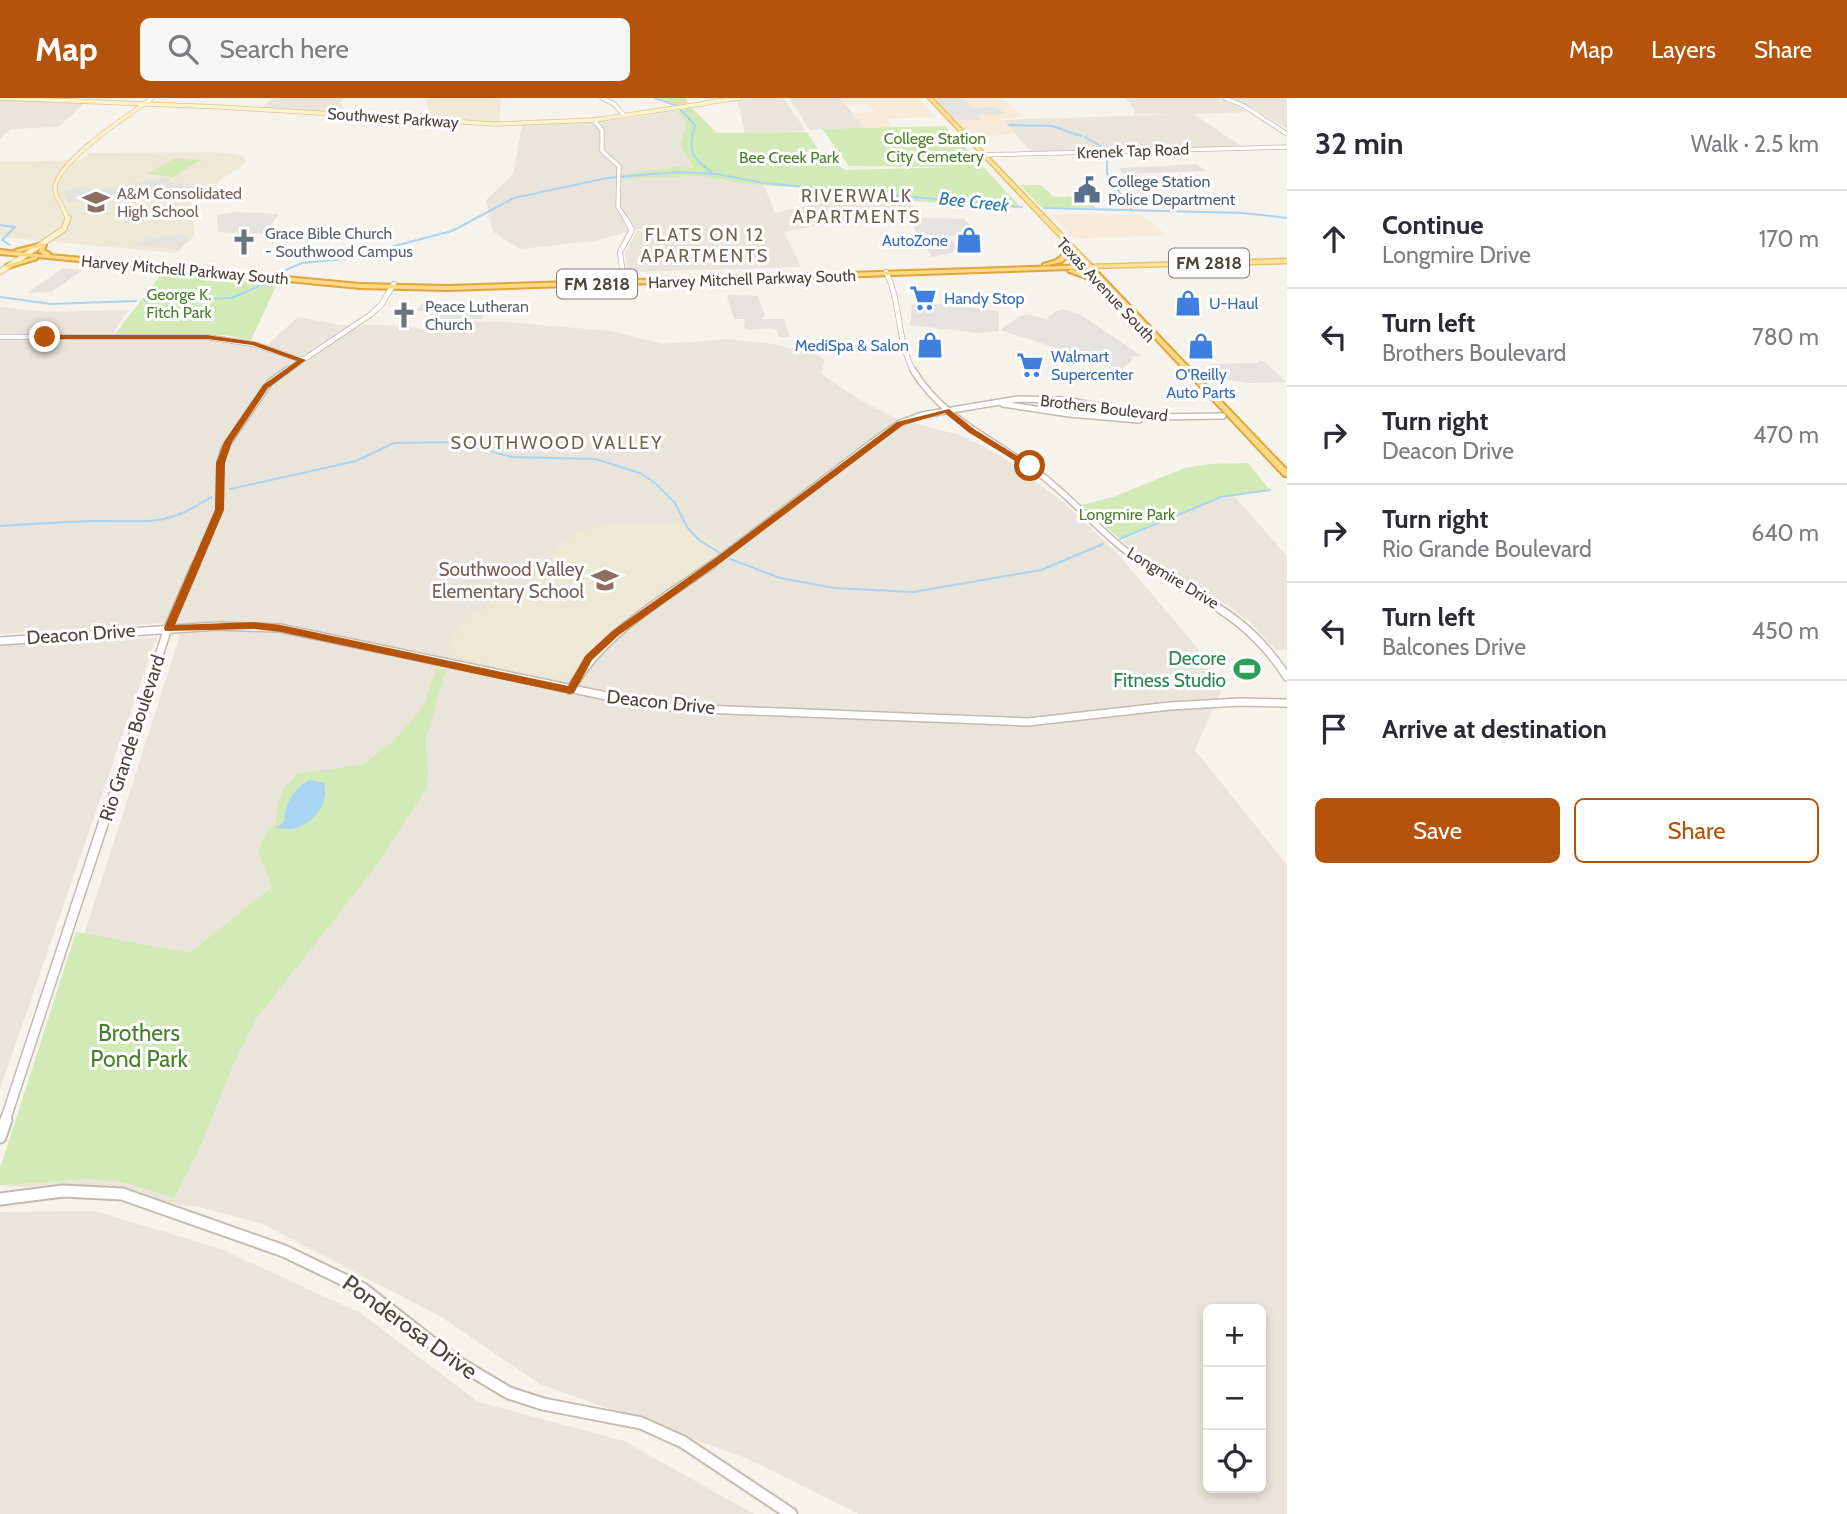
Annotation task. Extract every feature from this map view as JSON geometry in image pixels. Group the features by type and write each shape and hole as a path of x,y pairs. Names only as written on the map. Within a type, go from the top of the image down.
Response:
{"highway":[{"path":"3,251 43,245 41,251 48,255"},
{"path":"1038,266 1063,259 1067,254 1066,248"},
{"path":"3,251 13,258 8,266"},
{"name":"Harvey Mitchell Parkway South","path":"3,251 393,286 900,277 912,274 1088,267"},
{"path":"8,266 48,255"},
{"name":"Harvey Mitchell Parkway South","path":"48,255 393,286"},
{"path":"159,267 169,265"},
{"name":"Harvey Mitchell Parkway South","path":"624,282 886,277 1038,266 1088,267"},
{"name":"Texas Avenue South","path":"1088,267 1101,285 1287,474"},
{"name":"Texas Avenue South","path":"1088,267 1287,483"},
{"path":"1050,270 1082,274 1101,285"}],"main road":[{"name":"Southwest Parkway","path":"1,98 487,124 594,120 740,98"},
{"name":"Texas Avenue South","path":"923,98 1066,248 1088,267"},
{"name":"Texas Avenue South","path":"930,98 1046,217 1081,255 1088,267"},
{"path":"0,272 64,229 68,223 68,215 54,189 59,177 103,132 144,104"},
{"path":"938,113 945,113"},
{"path":"1027,206 1046,217"},
{"path":"1038,218 1056,228"},
{"path":"1081,255 1096,262 1119,266"},
{"name":"Harvey Mitchell Parkway South","path":"1088,267 1287,261"}],"street":[{"path":"144,104 152,98"},
{"path":"602,98 614,104 625,116"},
{"path":"1225,98 1243,106 1287,134"},
{"path":"594,120 602,130 602,151 619,166 618,207 632,226 632,233 620,251 624,282"},
{"name":"Krenek Tap Road","path":"979,155 1287,147"},
{"name":"Longmire Drive","path":"886,277 898,302 901,341 907,360 927,391 946,411 1042,475 1121,547 1238,619 1268,648 1287,677"},
{"name":"Rio Grande Boulevard","path":"0,1137 168,628 219,510 220,463 228,442 265,387 370,315 381,305 393,286"},
{"path":"0,337 207,337 253,344 302,360"},
{"name":"Brothers Boulevard","path":"570,690 589,658 615,633 720,559 893,428 912,418 1018,399 1066,400 1144,416 1227,415"},
{"name":"Brothers Boulevard","path":"986,403 1138,420 1227,415"},
{"name":"Deacon Drive","path":"0,640 168,628 281,628 570,690 678,708 1001,722 1065,720 1183,705 1287,703"},
{"name":"Ponderosa Drive","path":"0,1199 63,1191 91,1191 143,1200 284,1251 346,1279 465,1368 509,1393 543,1404 641,1423 696,1451 791,1514"}],"shaded area":[{"path":"274,98 344,98 340,103 349,114 261,108"},
{"path":"425,98 502,98 499,122 424,118 429,111"},
{"path":"783,98 806,131 745,133 737,100"},
{"path":"789,98 840,98 865,128 810,130"},
{"path":"840,98 918,98 937,117 886,119 892,127 865,128 853,113 875,112 866,103 844,104"},
{"path":"933,98 1002,98 1024,117 1001,119 1013,132 1012,135 972,136"},
{"path":"934,98 963,98 974,108 997,107 1005,114 977,115 981,120 957,120"},
{"path":"1125,98 1219,98 1247,112 1194,114 1241,146 1031,152 1003,120 1178,114 1134,114 1135,110"},
{"path":"1230,98 1287,98 1287,129 1251,107"},
{"path":"0,99 85,103 58,127 11,129 0,139"},
{"path":"676,111 687,123 680,145 695,168 703,176 764,185 775,213 816,204 828,189 910,201 917,213 871,214 784,232 801,267 627,272 625,253 637,231 665,227 639,229 594,241 520,249 493,232 486,200 513,174 522,125 624,119"},
{"name":"A&M Consolidated High School","path":"89,153 236,154 246,162 192,201 195,235 176,253 0,237 0,162 81,160"},
{"path":"1196,164 1207,171 1122,174 1120,168"},
{"path":"163,178 171,179 168,182 203,186 186,197 134,191 69,203 63,190 89,186 96,191"},
{"path":"235,212 279,214 265,234 218,232 217,215"},
{"path":"1051,214 1142,215 1167,235 1075,239"},
{"path":"907,217 964,219 982,236 949,236 960,251 932,257"},
{"path":"181,234 192,239 178,249 130,245 151,238"},
{"path":"63,268 83,270 51,292 27,293"},
{"path":"758,296 765,316 761,319 784,319 790,337 779,337 776,329 744,328 745,319 734,319 727,297"},
{"path":"423,302 501,303 499,308 488,308 482,319 446,319 442,325 435,326 441,314 417,311"},
{"path":"948,304 996,311 999,313 999,331 978,333 910,325 912,305"},
{"path":"0,307 48,312 128,310 112,335 0,335"},
{"path":"1063,309 1081,315 1142,356 1131,357 1133,359 1122,369 1000,330 1020,316 1027,314 1049,320 1047,318"},
{"name":"SOUTHWOOD VALLEY","path":"298,317 339,325 389,325 435,330 448,321 505,322 611,331 663,344 726,339 773,344 817,355 825,360 821,374 862,401 895,418 963,436 1001,456 1063,502 1118,554 1200,651 1223,686 1195,750 1287,865 1287,1514 859,1514 743,1457 540,1384 438,1315 262,1224 200,1207 4,1185 180,635 162,623 0,634 0,337 204,340 268,344"},
{"path":"1258,361 1264,361 1286,382 1234,381 1223,378 1210,364 1259,363"},
{"path":"1235,497 1287,556 1287,650 1276,650 1249,621 1218,599 1151,562 1122,541 1209,501"},
{"path":"686,523 724,549 594,645 564,681 448,656 452,639 466,618 498,600 528,588 548,567 558,546 583,530 611,524"},
{"path":"156,638 0,1089 0,645"},
{"path":"95,1211 221,1249 362,1314 478,1402 624,1441 754,1514 0,1514 0,1212"}],"green space":[{"path":"660,98 686,98 688,104 717,133 807,132 820,152 845,170 954,167 849,166 822,129 945,126 1019,205 1018,208 910,201 828,189 747,184 703,176 621,178 623,174 676,167 694,168 680,145 687,123 676,111 686,110"},
{"path":"175,158 201,160 173,177 147,174"},
{"path":"1020,185 1041,185 1054,197 1083,196 1096,208 1041,207"},
{"name":"George K. Fitch Park","path":"163,272 279,280 251,340 224,335 115,334"},
{"name":"Longmire Park","path":"1248,463 1270,490 1221,497 1120,539 1081,505 1113,497 1185,468"},
{"name":"Brothers Pond Park","path":"436,668 446,670 425,741 428,772 426,789 373,870 256,1019 233,1065 201,1145 174,1198 122,1182 88,1179 0,1185 0,1169 76,932 189,953 196,948 272,887 258,852 266,833 276,822 278,803 285,787 297,774 364,764 393,741 414,718 425,703"}],"water":[{"path":"310,780 324,783 324,799 318,813 299,827 274,829 284,822 289,802 295,792"}],"waterway":[{"name":"Bee Creek","path":"655,98 677,106"},
{"name":"Bee Creek","path":"680,109 695,125 692,140 695,157 712,172"},
{"path":"1009,125 1052,126 1081,136"},
{"path":"1085,137 1105,149"},
{"path":"1107,154 1107,173 1131,210"},
{"path":"281,272 302,263 344,259 452,231 514,198 607,178 677,172 717,174 763,183 1022,207"},
{"name":"Bee Creek","path":"1044,208 1131,210"},
{"name":"Bee Creek","path":"1131,210 1243,213 1287,218"},
{"path":"0,225 15,227 2,240 10,245"},
{"path":"145,301 232,298 273,280"},
{"path":"0,297 51,304 136,301"},
{"path":"230,489 356,461 394,443 457,442 512,457 595,459 640,473 655,483 675,503 687,527 699,540 720,553"},
{"path":"1120,539 1221,497 1270,490"},
{"path":"0,526 153,521 180,514 211,497"},
{"path":"730,559 780,578 834,588 913,592 1041,570 1103,544"}],"place":[{"name":"College Station Police Department","path":"1087,190"},
{"name":"A&M Consolidated High School","path":"96,202"},
{"name":"AutoZone","path":"969,240"},
{"name":"Grace Bible Church - Southwood Campus","path":"244,242"},
{"name":"Handy Stop","path":"923,298"},
{"name":"U-Haul","path":"1188,303"},
{"name":"Peace Lutheran Church","path":"404,315"},
{"name":"MediSpa & Salon","path":"930,345"},
{"name":"O'Reilly Auto Parts","path":"1201,346"},
{"name":"Walmart Supercenter","path":"1030,365"},
{"name":"Southwood Valley Elementary School","path":"605,580"},
{"name":"Decore Fitness Studio","path":"1247,669"}],"district":[{"name":"RIVERWALK APARTMENTS","path":"857,206"},
{"name":"FLATS ON 12 APARTMENTS","path":"705,245"},
{"name":"SOUTHWOOD VALLEY","path":"557,443"}],"route":[{"path":"45,337 207,337 253,344 302,360 265,387 228,442 220,463 219,510 168,628 281,628 570,690 589,658 615,633 720,559 900,423 922,415 946,411 971,430 1030,466"}],"park label":[{"name":"College Station City Cemetery","path":"935,147"},
{"name":"Bee Creek Park","path":"789,157"}]}
